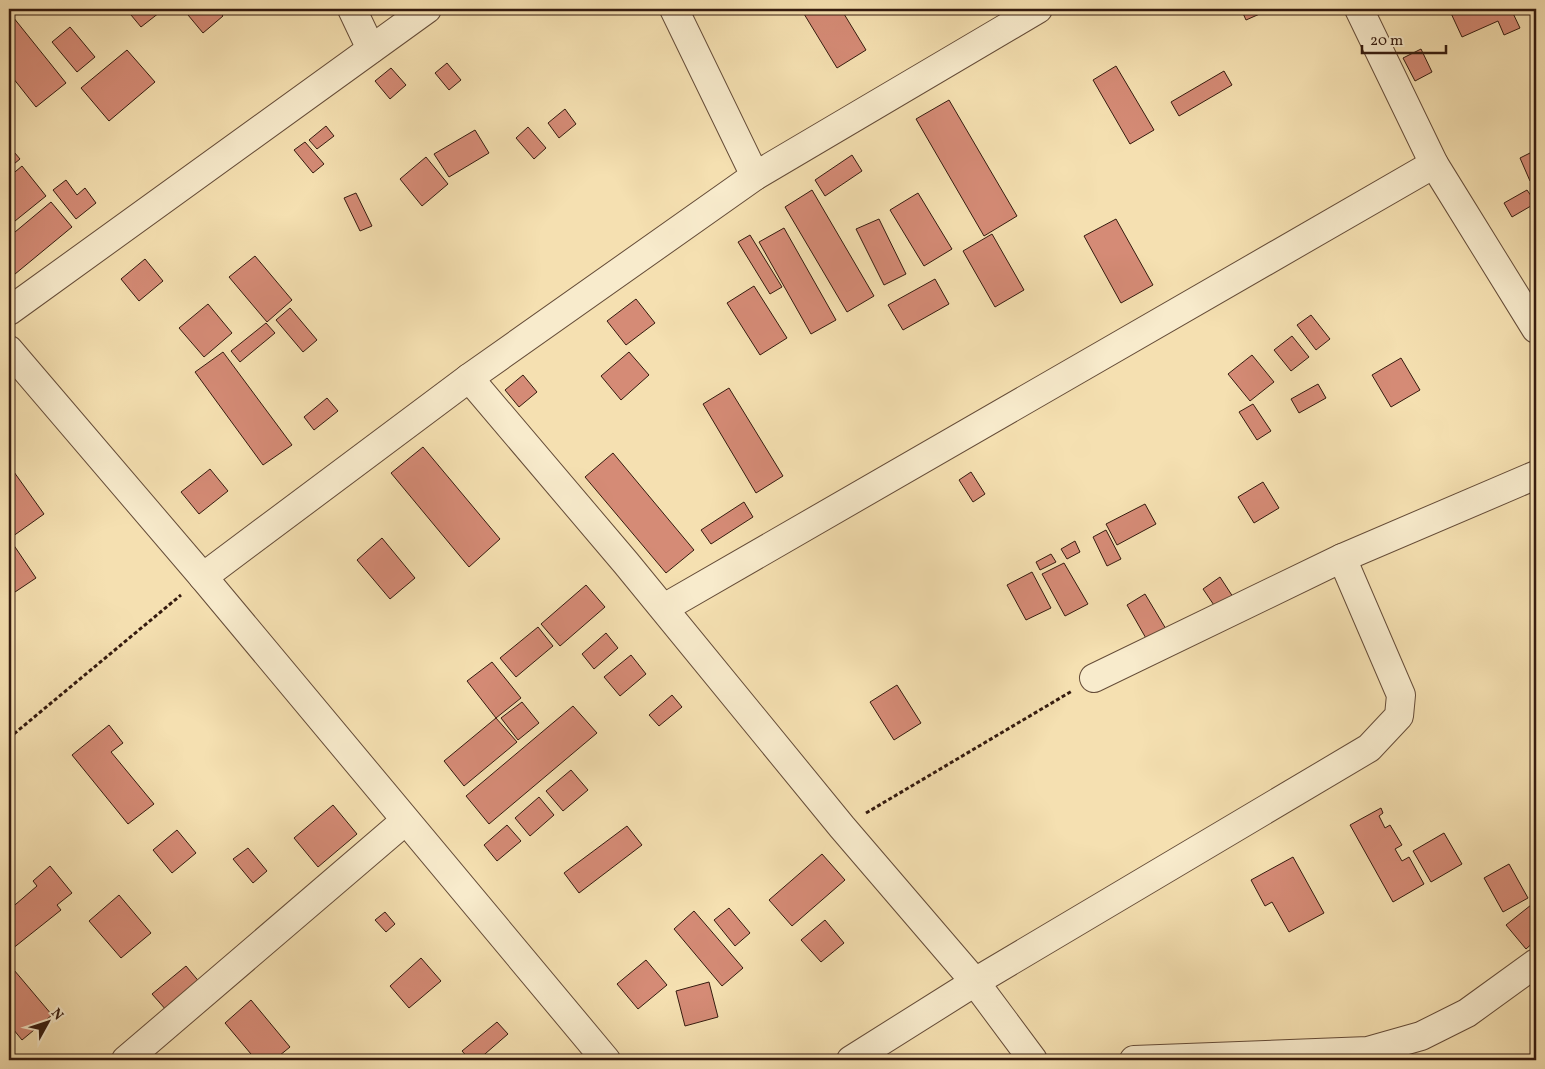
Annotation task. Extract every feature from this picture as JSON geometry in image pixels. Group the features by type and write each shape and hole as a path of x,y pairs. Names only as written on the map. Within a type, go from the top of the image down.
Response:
{"street":[{"path":"352,9 371,49"},
{"path":"9,310 427,9"},
{"path":"674,9 755,176"},
{"path":"1359,9 1434,164 1536,329"},
{"path":"203,578 469,378 755,176 1026,12"},
{"path":"664,608 1434,164"},
{"path":"9,350 203,578 606,1060"},
{"path":"469,378 664,608 842,827 975,982 1033,1060"},
{"path":"1094,678 1342,558 1536,475"},
{"path":"851,1060 975,982 1369,748 1399,716 1401,694 1342,558"},
{"path":"126,1060 405,821"},
{"path":"1134,1060 1368,1051 1421,1036 1467,1013 1536,963"}],"path":[{"path":"9,738 203,578"},
{"path":"842,827 1094,678"}],"building":[{"path":"126,9 164,9 141,27"},
{"path":"183,9 217,9 223,16 203,33"},
{"path":"801,9 841,9 866,50 837,68"},
{"path":"1241,9 1271,9 1246,20"},
{"path":"1449,9 1511,9 1520,28 1504,35 1498,21 1462,37"},
{"path":"9,12 66,83 36,107 9,73"},
{"path":"70,27 95,57 77,72 52,42"},
{"path":"1421,49 1432,72 1415,81 1403,58"},
{"path":"127,50 155,82 109,121 81,88"},
{"path":"447,63 461,80 449,90 435,73"},
{"path":"1116,66 1154,130 1130,144 1093,80"},
{"path":"391,68 406,85 390,99 375,81"},
{"path":"1224,71 1232,85 1179,116 1171,102"},
{"path":"949,100 1017,216 984,236 916,119"},
{"path":"565,109 576,124 559,138 548,123"},
{"path":"326,126 334,136 317,149 309,140"},
{"path":"528,127 546,148 534,159 516,138"},
{"path":"475,130 489,153 449,177 434,154"},
{"path":"305,142 324,164 313,173 294,150"},
{"path":"9,146 20,159 9,168"},
{"path":"1536,150 1536,179 1530,181 1520,158"},
{"path":"852,155 862,171 825,196 815,180"},
{"path":"426,157 448,184 422,206 400,179"},
{"path":"22,166 46,196 15,221 9,213 9,177"},
{"path":"66,180 77,195 85,188 96,203 76,219 53,190"},
{"path":"812,190 874,296 847,312 785,207"},
{"path":"1527,190 1536,203 1512,217 1504,203"},
{"path":"356,193 372,226 360,231 344,198"},
{"path":"918,193 952,249 924,266 890,210"},
{"path":"51,202 72,227 9,279 9,237"},
{"path":"879,219 906,274 884,285 856,229"},
{"path":"1116,219 1153,285 1121,303 1084,236"},
{"path":"784,228 836,320 811,334 759,242"},
{"path":"992,234 1024,290 995,307 963,251"},
{"path":"750,235 782,287 770,294 738,242"},
{"path":"255,256 292,300 267,322 229,277"},
{"path":"145,259 163,281 139,301 121,279"},
{"path":"935,279 949,304 903,330 888,305"},
{"path":"754,286 787,338 760,355 727,303"},
{"path":"636,299 655,323 626,345 607,321"},
{"path":"208,304 232,333 204,357 179,328"},
{"path":"290,308 317,340 303,352 276,320"},
{"path":"1311,315 1330,339 1316,350 1297,325"},
{"path":"266,323 275,333 240,362 231,351"},
{"path":"1292,336 1309,357 1291,371 1274,350"},
{"path":"223,352 292,445 263,465 195,372"},
{"path":"629,352 649,375 621,400 601,376"},
{"path":"1252,355 1274,382 1250,401 1228,374"},
{"path":"1401,358 1420,390 1391,407 1372,375"},
{"path":"523,375 537,392 519,407 505,390"},
{"path":"1318,384 1326,398 1299,413 1291,399"},
{"path":"729,388 783,476 756,493 703,404"},
{"path":"327,398 338,411 314,430 304,417"},
{"path":"1253,404 1271,431 1257,440 1239,412"},
{"path":"423,447 500,539 469,567 391,473"},
{"path":"613,453 694,550 666,573 585,477"},
{"path":"9,465 44,514 9,539"},
{"path":"210,469 228,491 199,514 181,492"},
{"path":"971,472 985,494 973,502 959,480"},
{"path":"1263,482 1279,508 1254,523 1238,497"},
{"path":"744,502 753,517 711,544 701,530"},
{"path":"1145,504 1156,524 1117,545 1106,524"},
{"path":"1106,530 1121,559 1107,566 1093,537"},
{"path":"382,538 415,578 390,599 357,560"},
{"path":"1075,541 1080,552 1067,559 1061,549"},
{"path":"13,544 36,578 9,596 9,546"},
{"path":"1051,554 1056,562 1040,570 1036,562"},
{"path":"1064,563 1088,604 1065,616 1042,574"},
{"path":"1032,572 1051,608 1026,620 1007,585"},
{"path":"1220,577 1235,600 1218,611 1203,589"},
{"path":"586,585 605,607 560,646 541,624"},
{"path":"1145,594 1166,629 1147,640 1127,605"},
{"path":"538,627 553,646 516,677 500,658"},
{"path":"606,633 618,648 594,669 582,654"},
{"path":"631,655 646,674 620,696 604,677"},
{"path":"492,662 521,698 496,718 467,681"},
{"path":"897,685 921,723 894,740 870,702"},
{"path":"672,695 682,707 659,726 649,715"},
{"path":"522,702 539,723 518,740 501,718"},
{"path":"573,706 597,733 489,824 466,796"},
{"path":"496,718 517,742 464,786 444,761"},
{"path":"109,725 123,743 111,752 154,804 128,824 72,755"},
{"path":"571,770 588,790 563,811 546,791"},
{"path":"539,797 554,815 530,836 515,818"},
{"path":"333,805 357,834 318,867 294,838"},
{"path":"1381,808 1383,813 1379,816 1385,828 1390,825 1402,845 1395,849 1402,861 1409,857 1424,884 1393,902 1350,825"},
{"path":"507,825 521,841 497,861 484,845"},
{"path":"627,826 642,845 579,893 564,873"},
{"path":"177,830 196,853 172,873 153,850"},
{"path":"1444,833 1462,864 1431,882 1413,851"},
{"path":"248,848 267,871 253,883 233,859"},
{"path":"822,854 845,880 792,926 769,900"},
{"path":"1293,857 1324,913 1289,932 1272,902 1265,906 1251,880"},
{"path":"1509,864 1528,898 1503,912 1484,878"},
{"path":"50,866 72,893 57,905 61,910 12,949 9,945 9,910 37,886 33,881"},
{"path":"119,895 151,933 121,958 89,921"},
{"path":"1536,901 1536,940 1526,949 1506,925"},
{"path":"729,908 750,933 735,946 714,920"},
{"path":"694,911 743,968 722,986 674,929"},
{"path":"385,912 395,924 386,932 375,920"},
{"path":"825,920 844,943 821,962 801,940"},
{"path":"421,958 441,981 409,1008 390,986"},
{"path":"646,960 667,985 638,1009 617,984"},
{"path":"186,966 201,984 167,1011 152,994"},
{"path":"14,970 52,1015 22,1040 9,1024 9,975"},
{"path":"709,982 718,1017 685,1026 676,991"},
{"path":"251,1000 290,1047 274,1060 256,1060 225,1023"},
{"path":"497,1022 508,1034 478,1060 470,1060 462,1051"}]}
